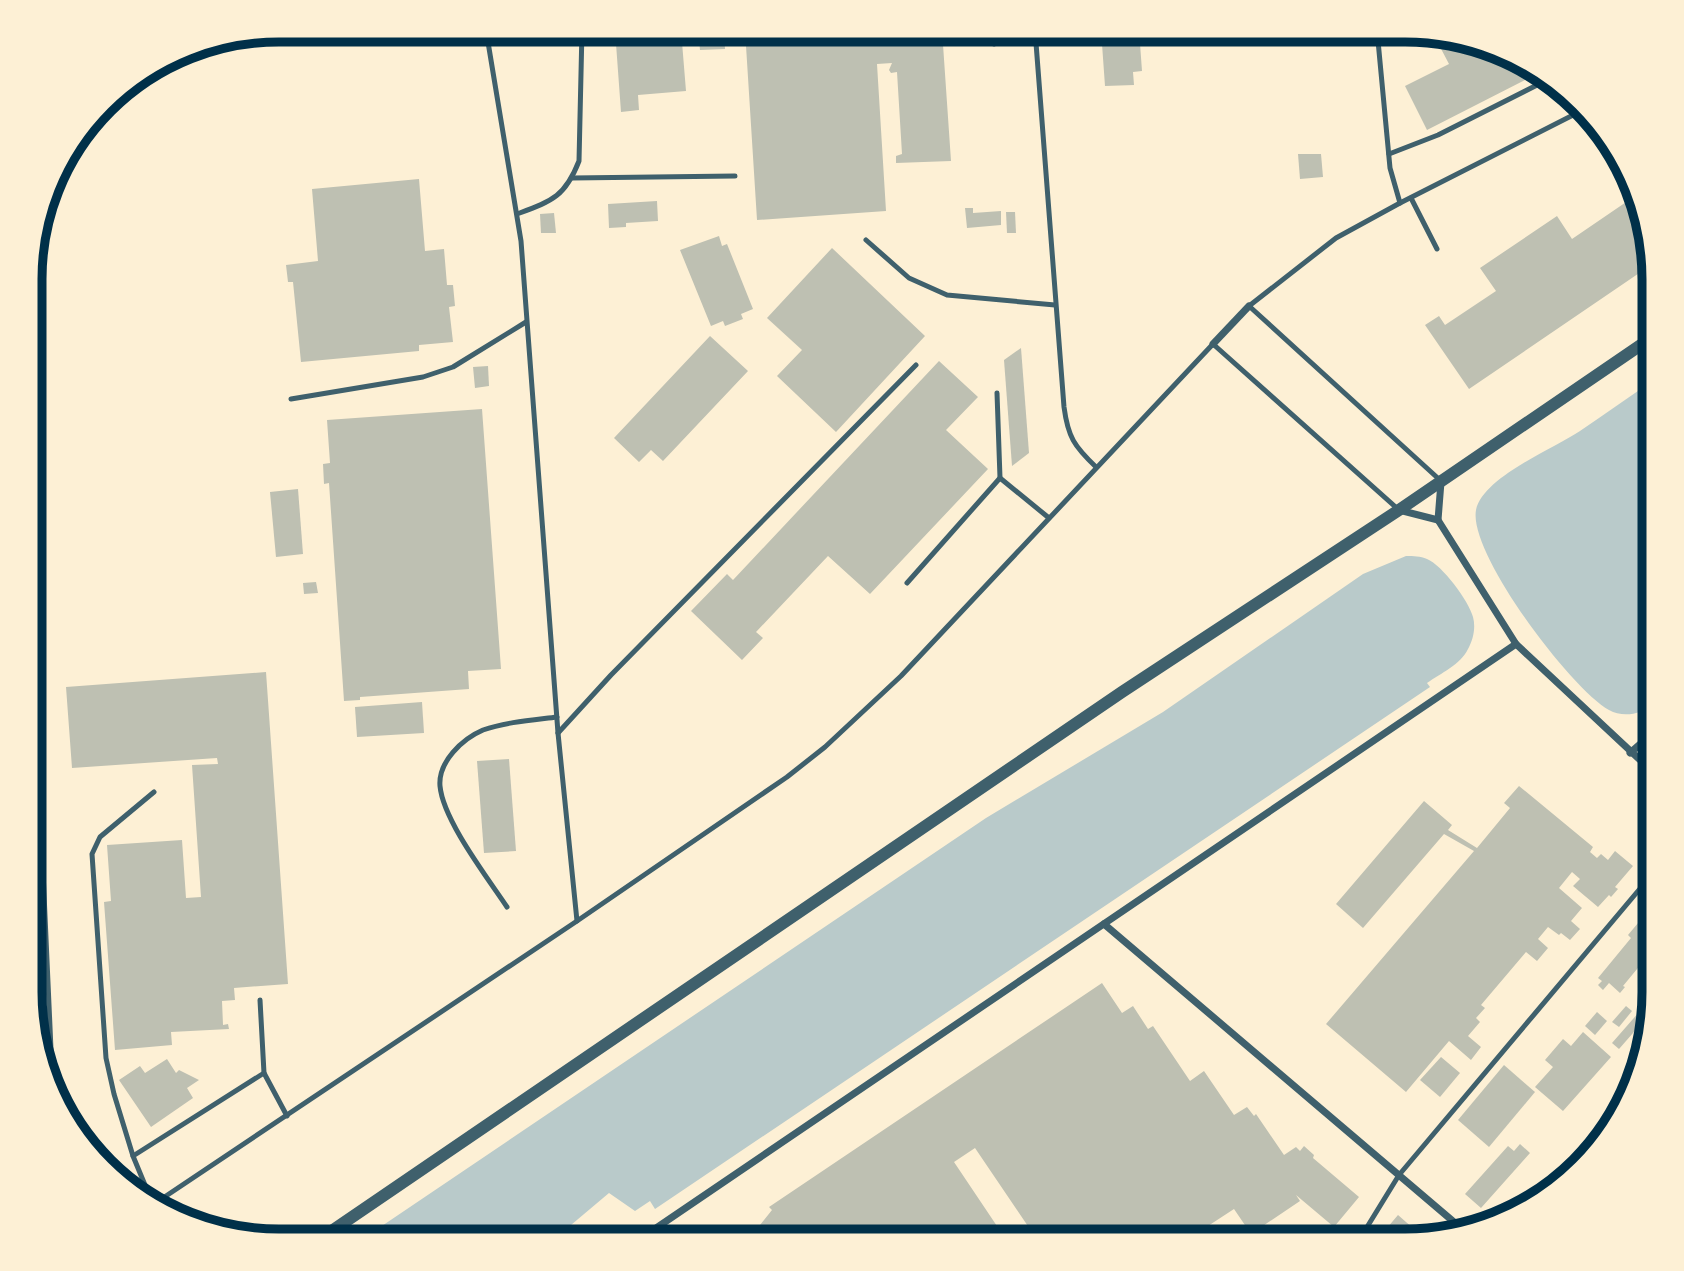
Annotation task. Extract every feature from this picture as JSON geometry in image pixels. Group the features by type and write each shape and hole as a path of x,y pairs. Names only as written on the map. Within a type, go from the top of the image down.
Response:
{"street":[{"path":"1213,344 1248,306"},
{"path":"336,1228 1133,685 1399,510 1642,344"},
{"path":"1441,481 1438,520 1516,644 1641,762"},
{"path":"1399,510 1438,520"},
{"path":"656,1228 1516,644"},
{"path":"1630,752 1641,743"},
{"path":"1104,924 1455,1223"}],"lane":[{"path":"488,42 521,241 558,733 577,921"},
{"path":"516,214 551,201 562,193 579,161 582,42"},
{"path":"1036,43 1067,432 1076,448 1096,467"},
{"path":"1378,43 1390,168 1400,203"},
{"path":"1389,154 1438,135 1539,84"},
{"path":"1441,481 1248,306 1336,238 1574,114"},
{"path":"572,178 734,176"},
{"path":"1411,198 1437,249"},
{"path":"866,240 909,278 947,295 1055,304"},
{"path":"291,400 423,377 453,367 526,322"},
{"path":"162,1197 577,921 787,777 825,747 901,676 1213,344 1399,510"},
{"path":"558,733 611,675 916,365"},
{"path":"907,583 1000,478 997,393"},
{"path":"1000,478 1049,518"},
{"path":"507,907 443,803 439,783 444,764 458,747 483,730 557,717"},
{"path":"146,1187 133,1156 106,1058 92,853 100,837 154,792"},
{"path":"43,867 51,1057"},
{"path":"1366,1229 1399,1175 1641,887"},
{"path":"260,1000 264,1073 287,1116"},
{"path":"133,1156 264,1073"}],"shaded area":[{"path":"1642,388 1641,712 1638,713 1620,714 1609,710 1571,676 1525,618 1505,587 1478,530 1476,510 1481,498 1491,486 1520,465 1580,431"},
{"path":"1406,556 1424,558 1440,568 1461,593 1474,621 1473,638 1465,655 1427,683 1430,687 655,1209 650,1201 635,1211 609,1193 567,1228 379,1228 986,818 1163,712 1363,574"}],"building":[{"path":"616,42 682,42 686,91 638,95 639,110 621,112"},
{"path":"699,42 725,42 725,49 700,50"},
{"path":"746,42 943,43 951,161 896,163 896,156 902,154 897,72 891,73 889,70 892,63 877,64 886,211 757,220"},
{"path":"1102,43 1140,43 1142,71 1133,72 1134,85 1105,86"},
{"path":"1439,45 1466,50 1495,60 1529,78 1427,130 1405,86 1449,64"},
{"path":"1298,154 1321,154 1323,177 1300,179"},
{"path":"419,179 425,251 444,249 447,285 453,285 455,306 449,307 453,342 419,345 419,351 301,362 293,282 288,282 286,265 318,261 312,189"},
{"path":"657,201 658,221 626,223 626,227 609,228 608,204"},
{"path":"1628,201 1637,233 1641,271 1469,389 1425,325 1439,316 1445,325 1496,291 1480,268 1557,216 1572,239"},
{"path":"965,208 973,208 973,213 1001,211 1001,225 967,228"},
{"path":"1006,212 1015,212 1016,233 1007,233"},
{"path":"554,213 556,233 541,233 540,214"},
{"path":"719,236 722,246 727,244 753,309 741,314 743,319 725,326 723,321 711,326 680,250"},
{"path":"832,248 925,336 836,432 777,376 802,350 767,318"},
{"path":"710,336 748,371 663,461 651,450 639,462 614,438"},
{"path":"1021,348 1029,453 1012,466 1004,360"},
{"path":"939,361 978,397 946,430 988,469 870,594 828,556 756,632 763,638 742,660 691,611 727,574 733,580"},
{"path":"488,366 489,386 475,388 473,367"},
{"path":"482,409 501,669 468,671 469,689 360,697 360,700 344,701 329,483 324,484 323,464 330,463 327,420"},
{"path":"298,489 303,554 276,557 270,492"},
{"path":"316,582 318,593 304,594 303,583"},
{"path":"266,672 288,984 234,988 235,1000 222,1001 223,1025 228,1024 229,1029 171,1032 172,1045 115,1050 104,902 111,901 107,845 182,840 186,898 201,897 192,765 218,764 217,758 72,768 66,687"},
{"path":"422,702 424,733 357,737 355,707"},
{"path":"509,759 516,851 484,853 477,761"},
{"path":"1519,786 1593,847 1590,852 1597,858 1601,854 1608,860 1615,851 1633,866 1615,887 1618,889 1598,907 1573,886 1580,879 1572,872 1559,888 1582,908 1571,921 1580,929 1570,940 1548,927 1538,939 1548,948 1537,961 1526,952 1481,1005 1485,1008 1476,1018 1480,1022 1468,1036 1481,1047 1471,1060 1449,1041 1406,1092 1326,1024 1474,851 1444,834 1363,928 1336,904 1424,801 1452,825 1448,830 1477,848 1510,808 1504,803"},
{"path":"1641,919 1641,964 1620,993 1609,983 1603,990 1598,985 1602,981 1598,978 1631,938 1628,935"},
{"path":"1102,983 1122,1013 1133,1006 1148,1029 1153,1026 1190,1081 1204,1071 1234,1115 1247,1107 1254,1116 1256,1114 1284,1155 1296,1147 1300,1151 1304,1146 1314,1155 1313,1158 1359,1197 1334,1227 1296,1195 1300,1201 1259,1229 1248,1229 1234,1209 1204,1229 1030,1229 975,1148 954,1162 999,1229 757,1228 772,1210 769,1207"},
{"path":"1626,1006 1632,1011 1619,1027 1612,1022"},
{"path":"1640,1011 1638,1027 1619,1049 1612,1043"},
{"path":"1597,1012 1607,1021 1595,1035 1585,1026"},
{"path":"1583,1032 1611,1057 1563,1111 1535,1087 1553,1067 1545,1060 1563,1039 1571,1046"},
{"path":"1441,1057 1460,1073 1440,1097 1420,1080"},
{"path":"167,1059 176,1073 179,1070 199,1080 187,1088 193,1098 151,1127 119,1080 140,1066 145,1073"},
{"path":"1504,1065 1535,1092 1489,1147 1458,1120"},
{"path":"1520,1144 1530,1153 1481,1208 1465,1194 1508,1146 1514,1151"},
{"path":"1398,1215 1413,1228 1405,1229 1386,1229"}]}
